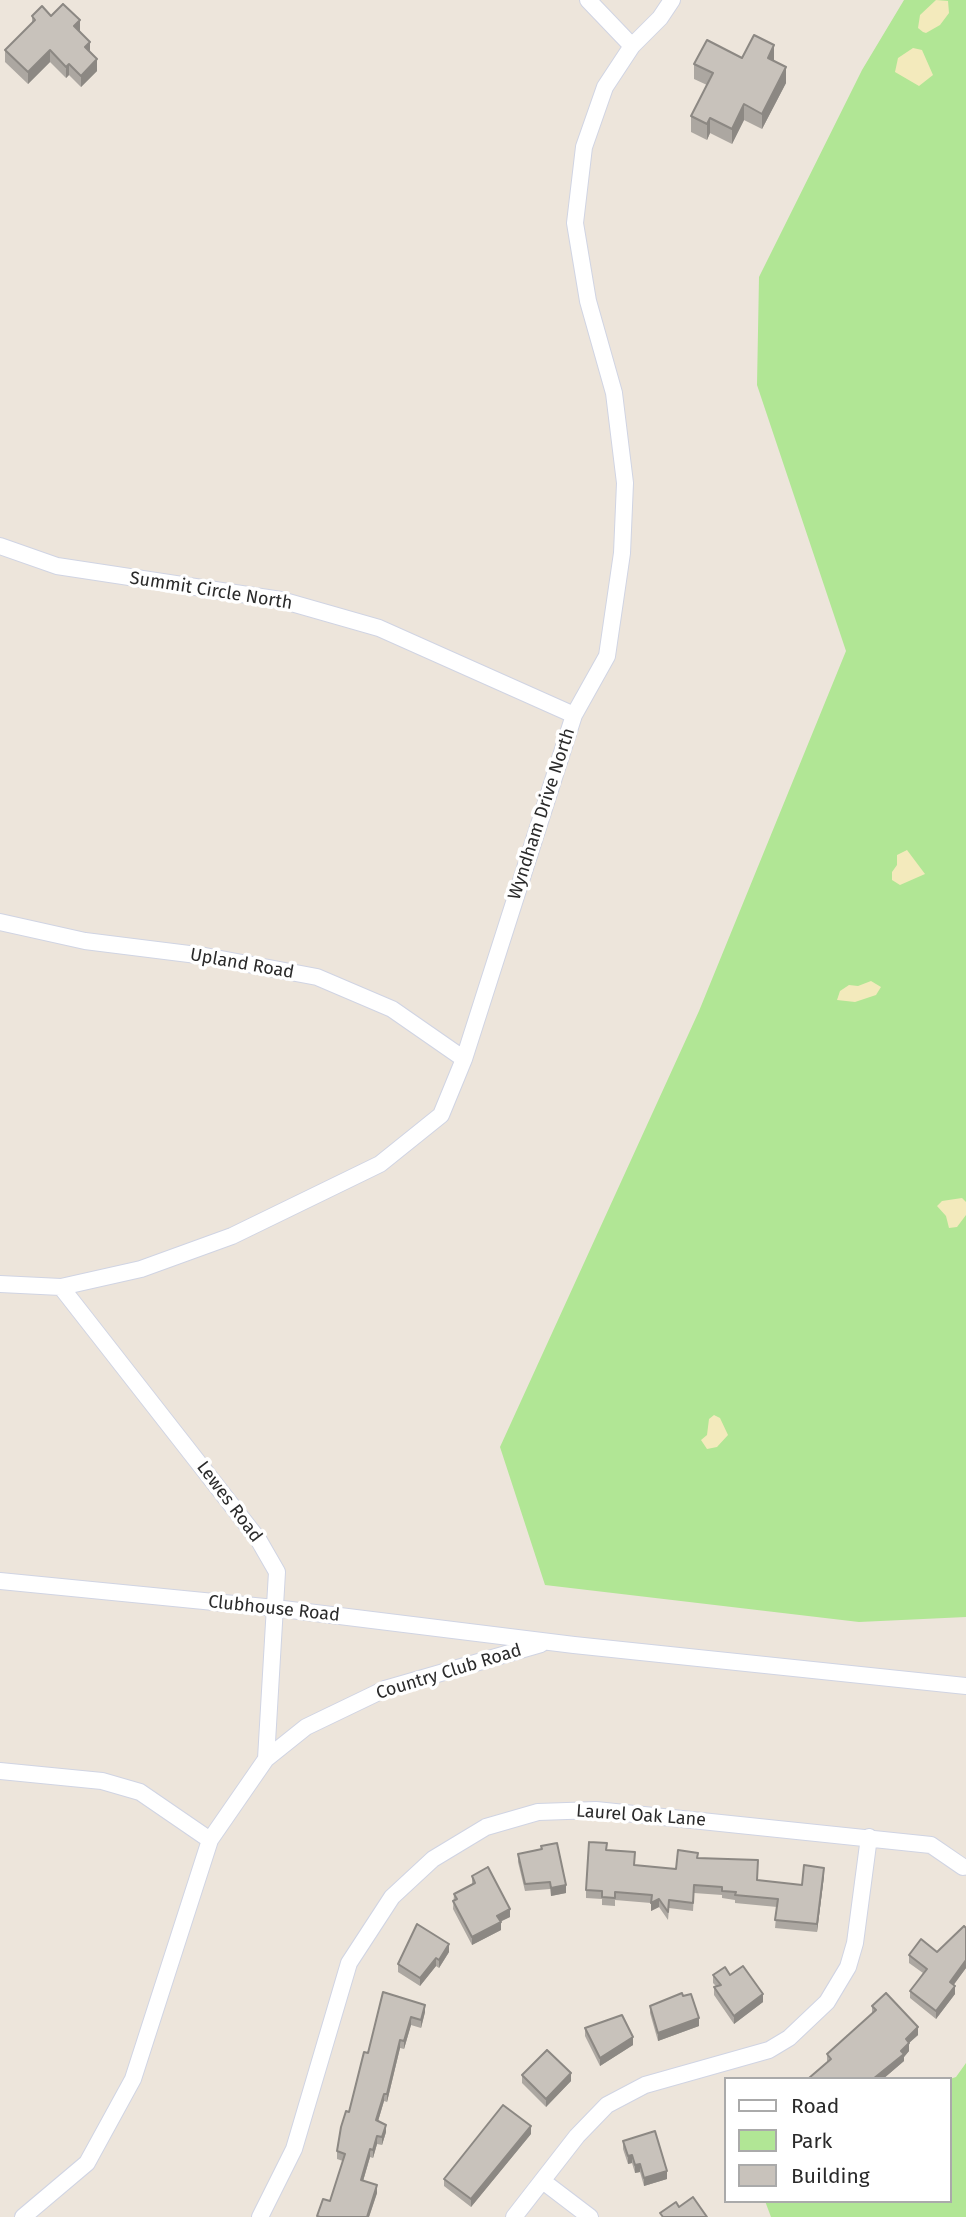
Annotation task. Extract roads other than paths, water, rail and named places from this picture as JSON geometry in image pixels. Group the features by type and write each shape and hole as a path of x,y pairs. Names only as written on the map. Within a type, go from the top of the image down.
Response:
{"street":[{"path":"588,0 632,46"},
{"name":"Wyndham Drive North","path":"0,1284 61,1287 141,1269 232,1236 380,1164 441,1115 464,1059 574,715 607,656 622,553 625,483 614,393 588,301 575,223 584,147 605,88 632,46 660,18 671,0"},
{"name":"Summit Circle North","path":"0,546 57,566 281,600 367,625 574,715"},
{"name":"Upland Road","path":"0,922 85,941 205,956 317,977 392,1009 464,1059"},
{"name":"Lewes Road","path":"61,1287 258,1539 277,1572 266,1759"},
{"name":"Clubhouse Road","path":"0,1581 275,1608 548,1642"},
{"name":"Country Club Road","path":"23,2217 87,2163 133,2079 210,1840 266,1759 306,1727 385,1689 548,1642 966,1686"},
{"path":"0,1771 102,1781 140,1792 210,1840"},
{"name":"Laurel Oak Lane","path":"260,2217 294,2149 349,1963 392,1897 433,1859 486,1827 538,1812 596,1810 931,1845 963,1867"},
{"path":"514,2217 578,2136 613,2101 645,2085 769,2050 789,2038 827,2002 848,1967 855,1943 869,1838"},
{"path":"544,2182 590,2217"}]}
